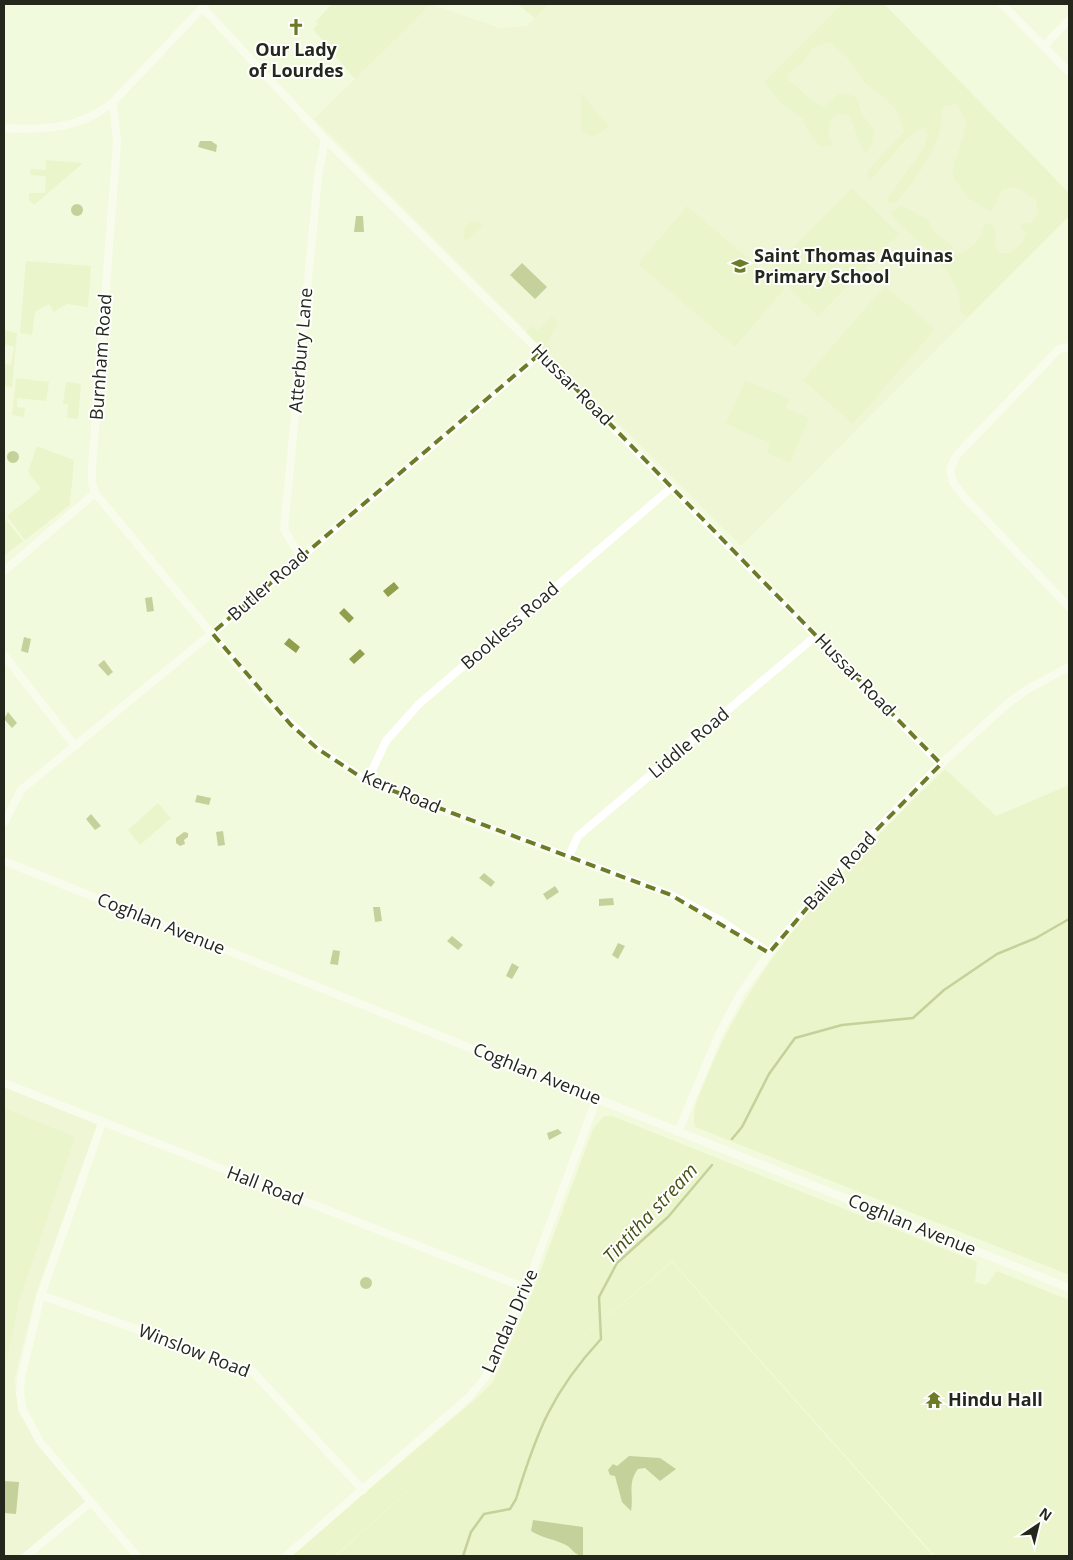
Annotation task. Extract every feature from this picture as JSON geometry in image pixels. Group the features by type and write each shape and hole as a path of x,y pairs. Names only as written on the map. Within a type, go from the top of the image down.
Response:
{"street":[{"path":"1002,4 1069,72"},
{"path":"4,128 70,126 99,114 113,102 204,6"},
{"name":"Hussar Road","path":"204,6 325,139 542,353 941,764"},
{"path":"1044,46 1069,20"},
{"name":"Burnham Road","path":"95,493 92,483 92,468 117,142 113,102"},
{"name":"Atterbury Lane","path":"300,556 284,529 318,176 325,139"},
{"path":"1069,347 1059,349 956,456 950,469 953,482 964,497 1069,607"},
{"name":"Butler Road","path":"4,823 21,790 212,633 300,556 542,353"},
{"name":"Bookless Road","path":"367,781 386,741 419,704 672,487"},
{"path":"4,571 95,493"},
{"name":"Kerr Road","path":"95,493 271,705 318,749 367,781 694,905 769,954"},
{"name":"Liddle Road","path":"568,856 578,836 817,635"},
{"path":"4,655 75,746"},
{"name":"Bailey Road","path":"678,1132 728,1015 769,954 851,856 941,764 1026,690 1069,667"},
{"name":"Coghlan Avenue","path":"4,862 1069,1288"},
{"name":"Hall Road","path":"4,1083 526,1288"},
{"name":"Landau Drive","path":"286,1556 469,1397 486,1378 526,1288 597,1098"},
{"path":"102,1123 41,1294 21,1378 20,1393 22,1408 40,1442 137,1556"},
{"name":"Winslow Road","path":"41,1294 251,1370 363,1490"},
{"path":"26,1556 91,1502"}],"highlighted area":[{"path":"541,353 941,764 851,856 769,953 671,895 367,781 318,749 291,725 212,633"}],"shaded area":[{"path":"332,4 431,4 355,79 313,29 318,24 316,21"},
{"name":"Saint Thomas Aquinas Primary School","path":"431,4 500,28 527,26 549,4 884,4 1069,193 1069,216 741,546 314,119"},
{"path":"517,4 549,4 535,18"},
{"path":"842,4 884,4 1069,193 1069,216 968,317 961,313 958,293 952,278 936,258 890,213 901,205 928,220 933,231 951,245 956,256 970,248 977,241 983,227 988,223 994,226 996,235 994,244 1000,253 1010,253 1022,242 1027,233 1021,229 1021,224 1032,223 1038,213 1036,200 1018,188 1002,189 995,206 990,211 968,198 953,177 954,165 967,124 957,103 942,107 941,127 937,139 914,180 894,204 886,201 924,148 928,135 923,128 915,132 870,180 867,173 871,167 904,132 898,112 884,97 865,83 850,60 830,42 814,47 804,61 787,75 788,80 814,102 824,107 842,93 857,98 862,115 875,130 870,149 864,154 850,117 837,114 830,121 828,132 832,144 830,147 821,147 809,134 803,119 780,102 764,82"},
{"path":"581,93 608,125 599,134 591,136 581,130"},
{"path":"200,141 211,141 217,145 216,152 198,147"},
{"path":"46,160 83,163 34,205 29,200 29,193 45,193 46,176 30,175 31,169 46,170"},
{"path":"852,188 899,234 818,316 771,270"},
{"path":"77,204 83,210 77,216 71,210"},
{"path":"687,206 784,289 735,347 638,264"},
{"path":"356,216 363,216 364,232 354,232"},
{"path":"472,221 477,221 483,226 466,241 464,230"},
{"path":"26,261 91,266 88,307 67,304 54,312 49,304 35,312 32,335 20,333"},
{"path":"522,263 547,287 535,299 510,275"},
{"path":"885,286 935,329 853,424 803,380"},
{"path":"552,317 558,322 547,343 551,348 546,355 525,334 532,326 537,331"},
{"path":"4,330 17,333 12,388 4,385 4,364 11,365 14,347 4,344"},
{"path":"16,378 49,382 46,401 17,398 17,407 25,408 24,417 12,415"},
{"path":"745,380 789,399 786,408 809,418 790,463 767,453 770,443 726,424"},
{"path":"66,382 81,384 78,419 67,418 68,405 63,404"},
{"path":"37,446 74,460 70,505 25,540 7,516 41,489 28,472"},
{"path":"13,451 19,457 13,463 7,457"},
{"path":"4,517 23,541 4,556"},
{"path":"394,582 399,588 388,597 383,591"},
{"path":"152,597 154,611 147,612 145,598"},
{"path":"344,608 354,618 349,623 339,613"},
{"path":"24,637 31,639 28,653 21,651"},
{"path":"289,638 300,647 296,653 284,644"},
{"path":"360,649 365,654 354,664 349,659"},
{"path":"104,660 113,672 108,676 98,665"},
{"path":"8,712 17,723 12,728 4,719"},
{"path":"945,769 996,816 1069,785 1069,1275 695,1127 694,1114 697,1101 727,1032 752,989 779,949 875,838"},
{"path":"197,795 211,798 209,805 195,802"},
{"path":"158,803 171,818 140,845 128,830"},
{"path":"91,814 101,826 95,830 86,819"},
{"path":"223,831 225,845 218,846 216,832"},
{"path":"184,832 188,833 188,837 184,840 185,844 180,846 176,843 176,838"},
{"path":"484,873 495,882 491,887 479,878"},
{"path":"555,886 559,892 547,900 543,894"},
{"path":"613,898 614,905 599,906 599,899"},
{"path":"373,907 380,907 382,921 375,922"},
{"path":"452,936 463,945 458,950 447,941"},
{"path":"618,943 625,946 618,959 612,955"},
{"path":"333,950 340,951 338,965 330,964"},
{"path":"512,963 519,967 512,979 506,976"},
{"path":"4,1087 97,1125 36,1293 14,1380 19,1413 36,1442 86,1501 21,1556 4,1556"},
{"path":"4,1108 75,1137 19,1301 4,1373"},
{"path":"604,1116 612,1116 977,1262 975,1282 986,1285 997,1271 1069,1300 1069,1556 935,1556 672,1261 546,1368 672,1262 933,1556 336,1556 490,1417 335,1556 290,1556 478,1397 492,1383 533,1291 593,1129"},
{"path":"558,1129 562,1133 549,1140 547,1133"},
{"path":"366,1277 372,1283 366,1289 360,1283"},
{"path":"629,1456 660,1458 676,1469 660,1481 645,1468 638,1469 632,1484 631,1511 622,1502 615,1476 610,1475 608,1470 613,1464 617,1466"},
{"path":"4,1481 19,1482 16,1514 4,1513"},
{"path":"533,1520 583,1527 583,1556 566,1545 531,1531"}],"waterway":[{"path":"732,1139 742,1127 769,1074 795,1038 842,1025 913,1018 944,990 997,954 1036,938 1069,919"},
{"name":"Tintitha stream","path":"463,1556 471,1532 484,1514 510,1509 516,1499 531,1453 548,1413 570,1377 601,1339 599,1297 617,1263 668,1217 712,1165"}],"place":[{"name":"Our Lady of Lourdes","path":"296,27"},
{"name":"Saint Thomas Aquinas Primary School","path":"740,266"},
{"name":"Hindu Hall","path":"934,1400"}]}
